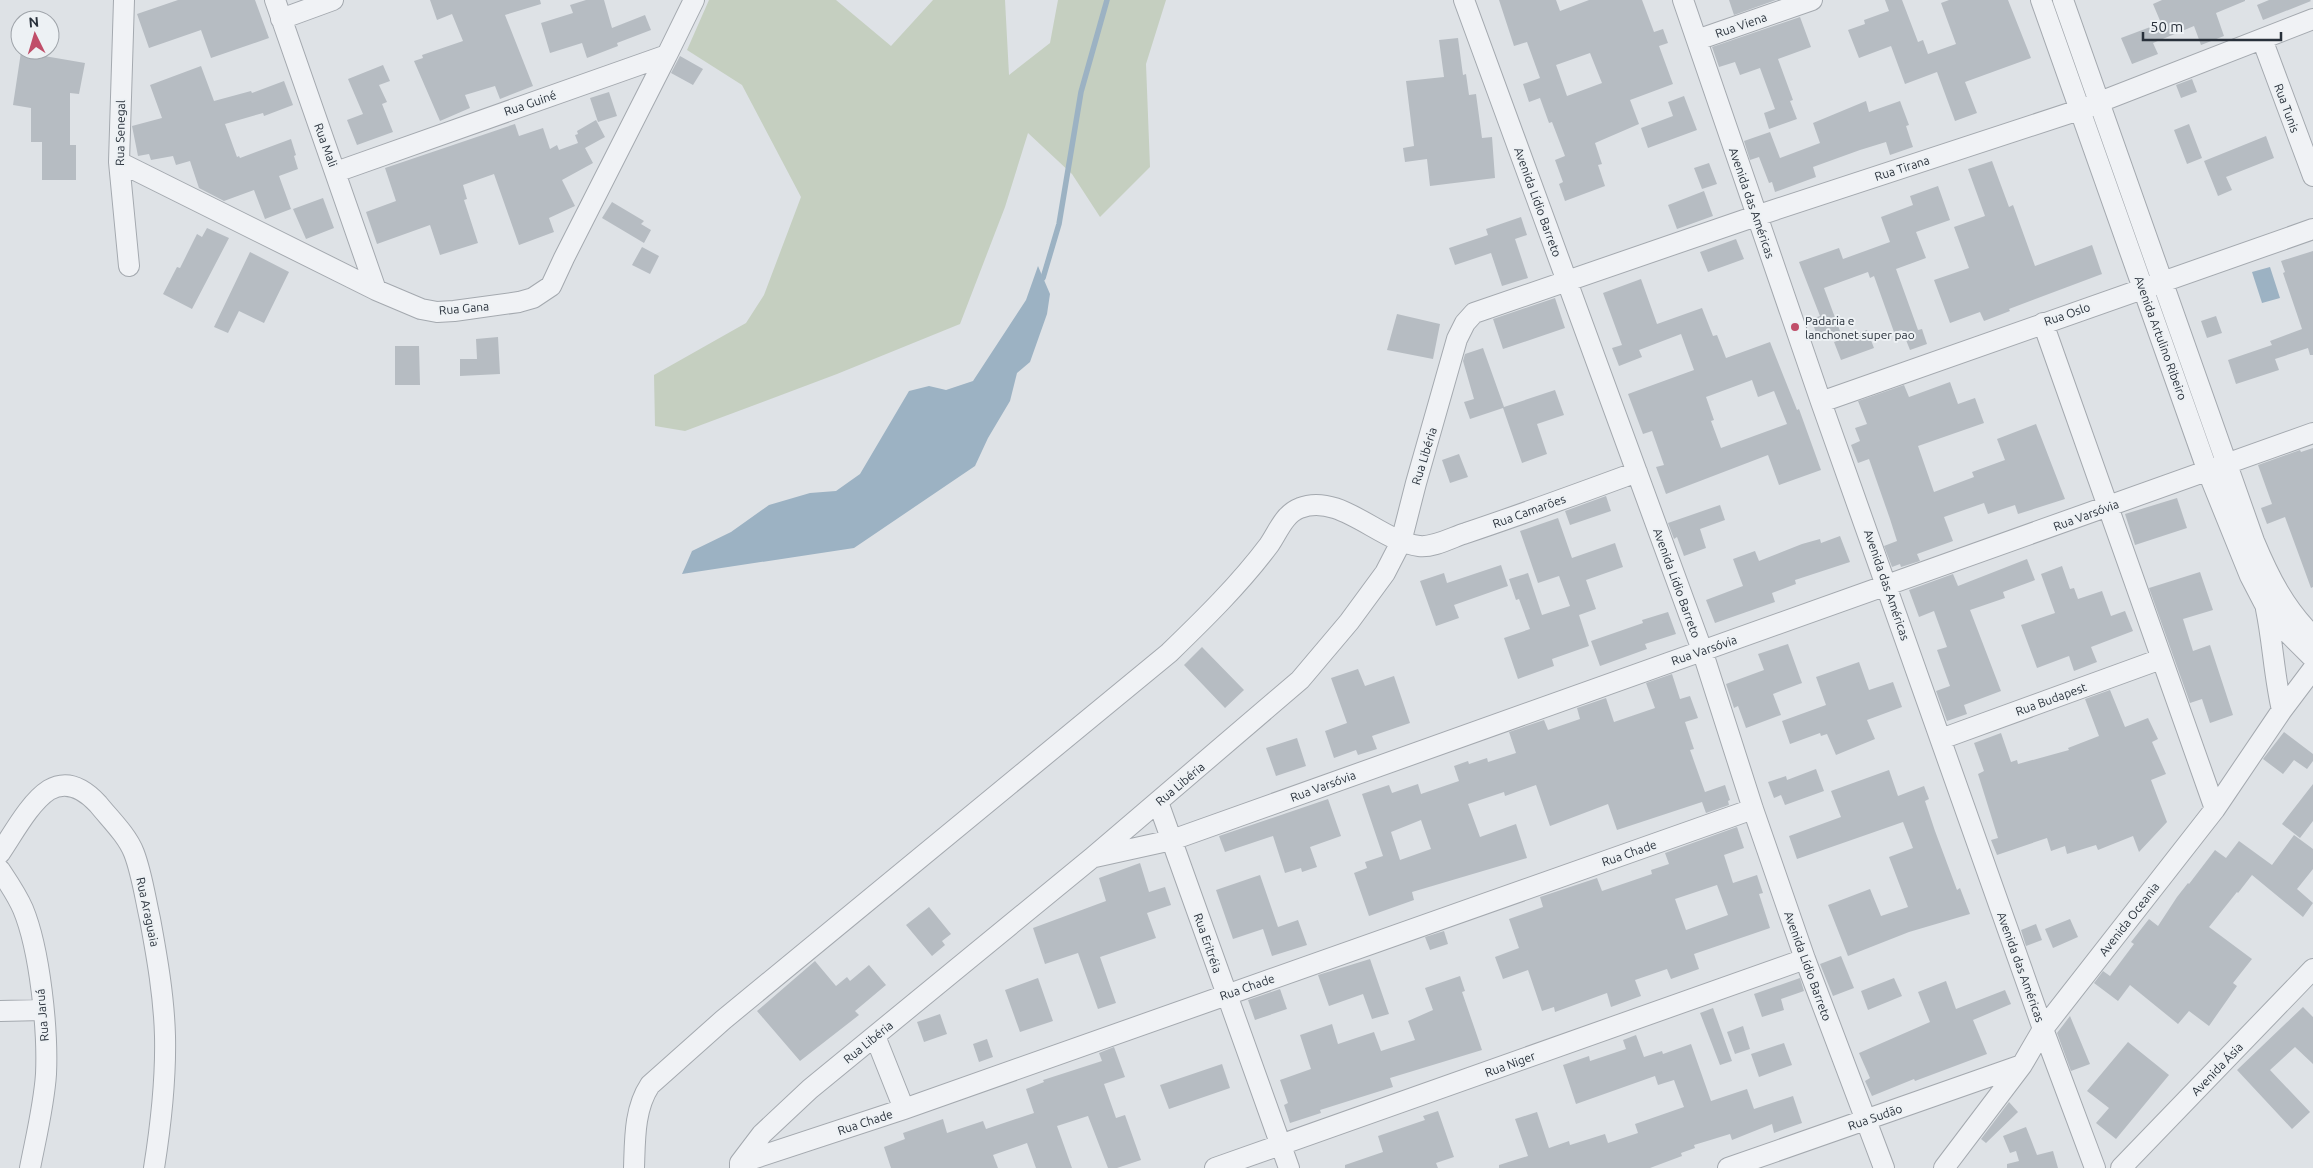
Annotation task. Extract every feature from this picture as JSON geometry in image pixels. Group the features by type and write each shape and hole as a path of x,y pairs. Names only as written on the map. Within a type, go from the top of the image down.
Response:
{"street":[{"name":"Rua Senegal","path":"124,0 119,162 129,266"},
{"name":"Rua Mali","path":"275,0 376,290"},
{"path":"282,19 334,0"},
{"path":"667,55 694,0"},
{"name":"Avenida Lídio Barreto","path":"1464,0 1702,650 1753,809 1805,960 1884,1168"},
{"name":"Avenida das Américas","path":"1683,0 1821,402 2043,1029 2095,1168"},
{"name":"Rua Viena","path":"1698,40 1812,0"},
{"name":"Avenida Artulino Ribeiro","path":"2041,0 2143,288 2217,468 2278,593 2300,623 2313,636"},
{"name":"Avenida Artulino Ribeiro","path":"2063,0 2162,280 2250,576 2264,602 2281,626 2313,658"},
{"name":"Rua Tirana","path":"1488,307 1567,282 1756,216 2100,103 2262,39 2313,21"},
{"name":"Rua Tunis","path":"2262,39 2313,176"},
{"name":"Rua Gana","path":"119,162 376,290 421,309 437,312 519,302 540,295 551,286 557,277 564,258 667,55"},
{"name":"Rua Guiné","path":"336,172 667,55"},
{"name":"Rua Oslo","path":"1821,402 2162,280 2313,229"},
{"name":"Rua Libéria","path":"740,1166 762,1134 782,1114 1093,857 1300,680 1350,622 1385,573 1401,542 1457,338 1465,322 1474,314 1488,307"},
{"path":"2043,323 2215,808"},
{"name":"Rua Varsóvia","path":"1093,857 1172,840 2313,433"},
{"name":"Rua Camarões","path":"1401,542 1421,547 1472,531 1637,472"},
{"path":"634,1168 636,1125 643,1096 650,1085 730,1013 1169,653 1228,595 1291,513 1300,508 1314,505 1338,509 1401,542"},
{"path":"2264,602 2271,634 2275,679 2282,710"},
{"name":"Rua Budapest","path":"1941,740 2161,659"},
{"name":"Avenida Oceania","path":"1944,1168 2022,1065 2043,1029 2215,808 2282,710 2313,669"},
{"name":"Rua Araguaia","path":"0,853 38,799 56,787 65,785 74,786 93,798 114,823 133,851 142,880 156,948 165,1035 164,1089 154,1168"},
{"name":"Rua Eritréia","path":"1158,802 1288,1168"},
{"name":"Rua Chade","path":"740,1166 1753,809"},
{"name":"Rua Jaruá","path":"0,870 23,908 31,934 43,1010 46,1075 30,1168"},
{"name":"Rua Niger","path":"1215,1168 1805,960"},
{"name":"Avenida Ásia","path":"2121,1168 2313,969"},
{"path":"0,1011 43,1010"},
{"path":"875,1036 904,1109"},
{"name":"Rua Sudão","path":"1728,1168 2022,1065"}],"green space":[{"path":"709,0 836,0 891,46 933,0 1005,0 1009,75 1050,43 1058,0 1166,0 1146,64 1150,167 1100,217 1072,174 1028,133 1005,207 960,324 837,374 685,431 655,426 654,375 746,323 764,295 801,197 742,85 687,50"}],"water":[{"path":"1038,266 1050,294 1047,314 1030,362 1017,373 1010,401 988,438 975,466 854,548 682,574 692,551 731,532 769,505 810,493 836,491 860,474 909,391 929,386 946,390 973,381 1026,300"},
{"path":"2270,267 2280,298 2262,303 2252,272"}],"building":[{"path":"178,0 255,0 269,38 211,58 201,30 149,48 137,14"},
{"path":"430,0 540,0 541,4 505,15 533,86 500,99 495,86 465,95 470,108 440,121 414,61 423,58 422,55 463,41 452,14 437,20"},
{"path":"586,0 604,0 612,28 645,15 651,30 617,43 618,46 587,58 582,43 550,53 541,23 573,13 570,5"},
{"path":"1499,0 1556,0 1560,11 1589,0 1642,0 1654,32 1663,29 1668,43 1659,46 1673,84 1630,100 1639,124 1595,143 1602,164 1598,165 1605,186 1565,201 1559,184 1563,182 1555,160 1565,156 1552,122 1549,123 1540,98 1529,102 1523,84 1540,78 1527,42 1514,46","holes":["1590,53 1602,83 1567,96 1556,65"]},
{"path":"1729,0 1776,0 1734,15"},
{"path":"1885,0 1902,0 1918,42 1923,40 1928,54 1956,44 1941,3 1949,0 2008,0 2031,58 1965,82 1977,113 1955,121 1937,72 1905,84 1891,46 1859,58 1848,30 1865,24 1864,20 1889,11"},
{"path":"2162,0 2245,1 2216,13 2224,36 2201,45 2194,26 2153,43 2158,54 2132,64 2121,38 2161,23 2153,4"},
{"path":"2269,0 2311,1 2263,20 2257,5"},
{"path":"1800,17 1811,47 1778,59 1793,100 1790,101 1797,119 1769,129 1764,113 1775,109 1760,68 1740,75 1735,62 1719,67 1712,47"},
{"path":"1458,38 1463,75 1466,74 1469,95 1476,94 1482,138 1492,137 1495,178 1430,186 1427,159 1405,162 1403,148 1414,146 1406,81 1444,77 1439,40"},
{"path":"680,56 703,69 693,85 671,73"},
{"path":"60,59 85,63 79,94 70,93 70,145 76,145 76,180 42,180 42,142 31,142 31,108 13,105 20,60"},
{"path":"383,65 390,81 379,85 387,102 382,104 393,132 357,145 347,120 363,114 348,79"},
{"path":"201,66 214,101 251,91 252,93 284,81 293,105 264,116 263,113 225,124 237,157 239,156 240,158 291,139 298,169 279,176 291,209 265,219 254,190 224,201 199,188 190,161 176,165 173,156 151,160 149,154 138,156 132,126 162,118 150,85"},
{"path":"2192,79 2197,92 2181,98 2176,85"},
{"path":"609,92 617,116 598,122 590,98"},
{"path":"1684,96 1697,130 1648,148 1641,128 1673,116 1668,102"},
{"path":"1866,101 1869,112 1900,101 1909,125 1906,126 1913,147 1890,155 1886,142 1860,150 1813,167 1816,177 1775,192 1772,182 1769,183 1759,157 1750,160 1744,141 1770,132 1780,158 1820,143 1813,123"},
{"path":"596,120 605,137 585,148 593,163 562,180 575,206 549,218 554,232 519,245 494,174 463,185 467,199 464,200 478,243 440,255 430,225 377,244 366,212 396,201 385,168 515,124 519,136 543,128 550,149 557,145 559,150 578,143 575,135 578,134 577,131"},
{"path":"2189,124 2202,158 2187,164 2174,130"},
{"path":"2266,136 2274,158 2226,177 2232,190 2218,196 2204,161"},
{"path":"1992,161 2009,207 2013,205 2035,266 2092,245 2102,274 2009,309 2010,311 1984,321 1980,312 1950,323 1934,280 1969,268 1954,227 1985,216 1968,169"},
{"path":"1709,163 1717,184 1702,189 1694,168"},
{"path":"1938,186 1950,220 1916,232 1926,258 1896,269 1918,330 1922,329 1927,344 1910,350 1902,330 1894,332 1874,276 1870,278 1868,272 1824,288 1840,331 1818,338 1811,319 1820,316 1799,262 1839,248 1843,259 1890,242 1881,217 1913,205 1910,196"},
{"path":"1704,191 1713,216 1677,229 1668,205"},
{"path":"323,198 334,228 306,239 293,209"},
{"path":"612,202 644,221 641,224 651,230 644,243 602,218"},
{"path":"1521,217 1527,235 1515,239 1528,278 1502,286 1491,253 1455,265 1449,248 1488,235 1486,229"},
{"path":"207,228 229,238 192,309 163,294 177,267 180,268 197,234 202,237"},
{"path":"1736,239 1744,259 1708,272 1700,252"},
{"path":"642,247 659,256 650,274 632,265"},
{"path":"2313,251 2313,355 2310,355 2308,348 2275,359 2279,370 2236,384 2228,360 2272,345 2270,341 2302,329 2283,273 2285,272 2281,261"},
{"path":"250,252 289,272 264,323 239,311 228,333 214,327"},
{"path":"1641,279 1657,324 1702,308 1713,336 1717,335 1726,358 1770,342 1797,410 1799,409 1821,470 1779,485 1768,455 1666,494 1656,467 1664,465 1652,431 1643,434 1628,394 1694,370 1681,334 1639,350 1642,357 1619,366 1612,348 1622,345 1603,293","holes":["1752,380 1758,397 1774,391 1787,424 1721,448 1711,421 1714,420 1706,397"]},
{"path":"1555,298 1565,328 1503,349 1493,319"},
{"path":"1397,314 1440,324 1433,359 1387,350"},
{"path":"2216,316 2222,333 2207,338 2201,321"},
{"path":"1867,330 1874,348 1841,360 1834,342"},
{"path":"498,337 500,374 460,376 460,359 477,359 476,339"},
{"path":"395,346 419,346 420,385 395,385"},
{"path":"1483,348 1504,407 1555,390 1564,415 1537,424 1547,454 1522,463 1503,408 1470,419 1464,402 1474,399 1463,361 1465,354"},
{"path":"1950,382 1958,404 1975,398 1984,423 1918,446 1934,492 1974,477 1972,472 2005,460 1997,439 2036,424 2065,499 2018,514 2015,505 1988,514 1984,503 1944,517 1953,541 1917,554 1920,561 1901,567 1900,564 1892,567 1884,546 1897,541 1890,519 1869,459 1858,463 1851,445 1860,441 1855,428 1867,424 1858,401 1904,385 1909,397"},
{"path":"2313,448 2313,587 2311,588 2285,517 2267,524 2261,508 2272,504 2258,465 2300,450 2301,452"},
{"path":"1459,454 1468,477 1450,483 1442,460"},
{"path":"1606,496 1611,511 1570,525 1565,511"},
{"path":"2177,498 2187,528 2135,545 2125,514"},
{"path":"1720,505 1725,520 1700,529 1706,548 1684,556 1677,537 1674,539 1668,523"},
{"path":"1558,518 1572,558 1615,543 1623,567 1586,580 1596,609 1579,615 1589,646 1552,659 1554,666 1518,679 1504,638 1530,629 1519,599 1516,600 1509,579 1528,573 1542,615 1570,606 1559,576 1538,583 1520,531"},
{"path":"1840,536 1850,562 1795,580 1796,584 1772,593 1775,602 1715,623 1706,600 1743,586 1733,559 1755,551 1759,561 1802,544 1820,539 1821,543"},
{"path":"2027,559 2035,580 2003,592 2005,598 1970,610 2001,691 1964,705 1967,714 1947,721 1936,691 1950,686 1937,650 1947,647 1934,611 1919,617 1909,590 1953,574 1958,586"},
{"path":"1501,565 1508,586 1454,605 1459,618 1436,626 1420,581 1444,573 1447,583"},
{"path":"2062,566 2070,589 2074,588 2078,599 2102,591 2111,616 2125,611 2133,631 2091,647 2097,662 2074,671 2069,656 2037,668 2021,625 2055,613 2041,574"},
{"path":"2200,572 2213,610 2183,619 2193,651 2210,645 2233,715 2210,723 2202,699 2190,703 2149,588"},
{"path":"1668,612 1676,634 1645,644 1647,649 1600,666 1591,641 1643,623 1642,620"},
{"path":"1788,644 1802,683 1773,694 1781,715 1746,728 1738,706 1734,708 1726,684 1764,670 1758,654"},
{"path":"1202,647 1244,690 1225,708 1184,665"},
{"path":"1859,662 1869,690 1893,682 1902,707 1867,720 1875,739 1836,755 1827,734 1821,736 1820,733 1790,744 1782,721 1826,705 1816,677"},
{"path":"1358,669 1365,686 1394,676 1410,723 1372,736 1377,749 1358,755 1356,750 1334,758 1325,731 1347,723 1331,678"},
{"path":"1672,674 1680,699 1690,696 1698,718 1685,722 1694,749 1690,750 1705,792 1725,785 1730,800 1728,801 1729,805 1706,813 1702,802 1617,830 1608,804 1550,826 1536,785 1505,796 1504,792 1468,804 1480,837 1516,824 1527,858 1412,892 1414,900 1369,916 1354,873 1367,868 1365,862 1383,856 1362,794 1389,785 1392,793 1418,784 1421,794 1459,781 1454,766 1468,761 1469,764 1487,758 1488,762 1516,753 1509,732 1544,720 1548,730 1580,719 1577,708 1606,698 1614,722 1655,708 1646,683","holes":["1421,820 1431,849 1400,860 1391,832"]},
{"path":"2110,690 2125,727 2148,718 2158,739 2152,742 2166,774 2151,780 2167,822 2139,852 2133,836 2098,850 2096,845 2067,854 2065,846 2051,851 2047,838 1997,855 1991,840 1998,838 1978,774 1984,771 1974,743 2001,733 2011,762 2017,760 2018,764 2069,750 2068,748 2099,736 2085,699"},
{"path":"2284,732 2313,754 2313,761 2307,769 2294,760 2283,774 2263,759"},
{"path":"1297,738 1306,766 1276,776 1266,748"},
{"path":"1816,769 1824,791 1785,805 1781,795 1774,798 1768,782 1786,776 1787,780"},
{"path":"1889,770 1898,796 1924,786 1929,799 1925,801 1935,831 1957,890 1960,888 1970,914 1909,932 1848,956 1828,905 1870,889 1881,916 1908,907 1889,857 1913,848 1903,822 1797,859 1789,836 1841,817 1831,791"},
{"path":"2313,784 2313,821 2300,838 2282,824"},
{"path":"1328,799 1341,836 1310,847 1317,867 1302,872 1301,868 1285,873 1273,836 1225,852 1219,836"},
{"path":"1737,827 1744,848 1724,855 1733,883 1757,875 1763,893 1759,894 1770,928 1694,954 1699,969 1671,979 1667,969 1635,980 1641,996 1611,1007 1607,993 1555,1012 1554,1007 1542,1011 1528,970 1503,979 1495,957 1519,948 1509,919 1543,907 1540,897 1597,878 1602,891 1652,874 1651,870 1669,864 1665,853","holes":["1717,885 1728,915 1686,930 1675,899"]},
{"path":"2294,835 2313,849 2313,869 2297,889 2313,903 2303,917 2252,875 2237,892 2209,927 2252,959 2233,983 2237,986 2209,1026 2189,1011 2178,1024 2130,985 2118,1001 2094,983 2103,971 2110,976 2134,944 2131,942 2149,919 2158,926 2177,897 2215,850 2226,858 2239,841 2272,865"},
{"path":"1140,863 1149,892 1165,887 1171,905 1147,913 1156,938 1100,957 1116,1003 1098,1009 1078,953 1045,964 1033,928 1106,901 1099,878"},
{"path":"1260,875 1278,927 1298,920 1307,945 1272,956 1263,929 1233,939 1216,890"},
{"path":"929,907 951,934 942,941 945,945 932,956 906,925"},
{"path":"2070,919 2078,937 2053,948 2045,929"},
{"path":"2036,924 2042,940 2026,946 2021,930"},
{"path":"1444,931 1448,944 1430,950 1425,937"},
{"path":"1841,956 1854,988 1833,996 1820,964"},
{"path":"1370,959 1389,1014 1372,1019 1363,994 1329,1006 1318,975"},
{"path":"815,961 836,986 847,977 850,981 869,965 886,985 855,1011 859,1015 800,1061 757,1011"},
{"path":"1460,976 1465,991 1462,992 1482,1050 1390,1078 1393,1087 1320,1110 1321,1113 1290,1123 1284,1105 1288,1103 1280,1080 1311,1069 1300,1035 1332,1024 1338,1044 1374,1032 1381,1051 1415,1040 1408,1021 1433,1010 1425,988"},
{"path":"1038,978 1053,1021 1020,1032 1005,990"},
{"path":"1800,978 1804,991 1781,999 1784,1010 1762,1017 1754,994"},
{"path":"1894,978 1902,996 1868,1010 1861,991"},
{"path":"1946,981 1956,1009 2005,990 2011,1004 1973,1020 1987,1054 1915,1081 1914,1079 1872,1096 1865,1081 1870,1078 1859,1053 1930,1022 1918,992"},
{"path":"1280,989 1287,1009 1255,1020 1248,1000"},
{"path":"2303,1007 2313,1017 2313,1064 2295,1047 2270,1070 2310,1112 2292,1129 2237,1070"},
{"path":"1713,1008 1732,1061 1720,1065 1700,1013"},
{"path":"940,1014 947,1034 924,1042 917,1022"},
{"path":"2070,1016 2090,1064 2071,1071 2057,1033"},
{"path":"1743,1026 1750,1049 1735,1054 1727,1032"},
{"path":"1636,1035 1644,1057 1662,1051 1663,1054 1691,1044 1711,1101 1747,1089 1754,1109 1793,1096 1802,1123 1774,1133 1772,1124 1732,1140 1730,1134 1694,1145 1695,1148 1681,1153 1682,1156 1650,1168 1499,1168 1499,1165 1528,1156 1515,1119 1537,1112 1549,1148 1569,1141 1570,1145 1605,1134 1608,1143 1638,1133 1635,1124 1684,1107 1674,1080 1658,1085 1655,1076 1576,1104 1563,1065 1589,1056 1590,1061 1626,1049 1623,1040"},
{"path":"987,1039 993,1057 979,1062 973,1044"},
{"path":"2128,1042 2169,1075 2116,1139 2096,1123 2109,1108 2087,1091"},
{"path":"1784,1043 1792,1065 1759,1077 1751,1054"},
{"path":"1114,1047 1125,1077 1104,1084 1116,1118 1125,1115 1141,1160 1117,1168 1108,1168 1088,1116 1057,1126 1072,1168 1036,1168 1027,1143 993,1155 998,1168 891,1168 884,1147 905,1139 903,1133 943,1119 947,1133 983,1121 986,1129 1034,1113 1026,1089 1044,1082 1043,1080 1102,1061 1099,1053"},
{"path":"1222,1064 1230,1088 1169,1109 1160,1085"},
{"path":"2009,1102 2018,1112 1986,1143 1981,1139"},
{"path":"1438,1111 1454,1157 1436,1163 1438,1168 1345,1168 1345,1165 1383,1152 1378,1136 1425,1120 1423,1116"},
{"path":"2026,1127 2037,1155 2053,1151 2058,1168 2007,1168 2007,1164 2019,1161 2016,1151 2010,1153 2003,1136"}],"waterway":[{"path":"1043,278 1059,224 1081,92 1107,0"}],"place":[{"name":"Padaria e lanchonet super pao","path":"1795,327"}]}
